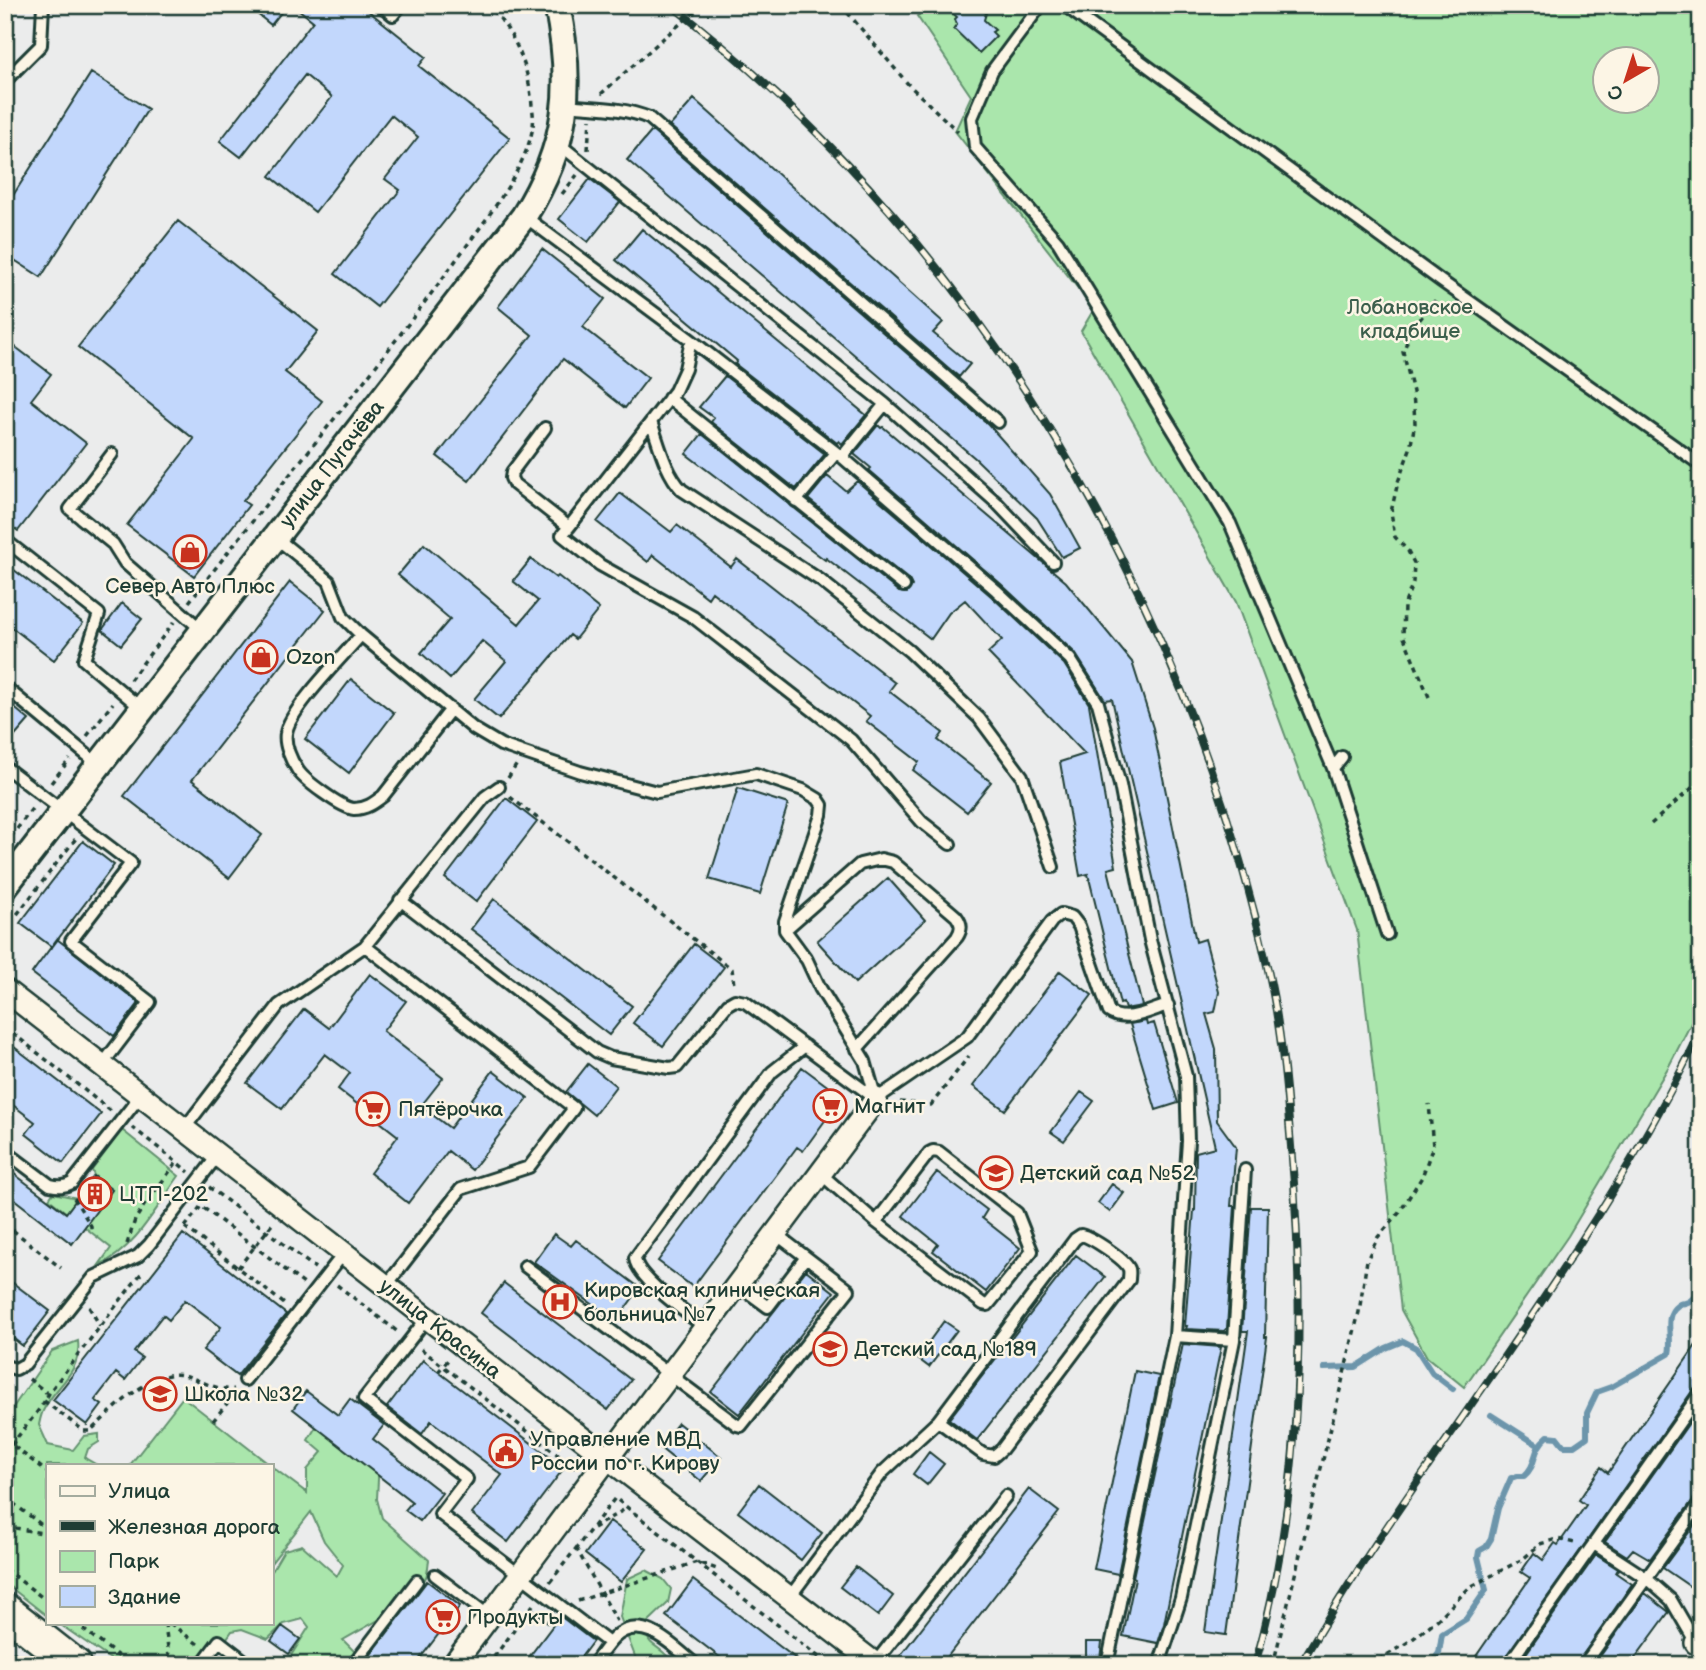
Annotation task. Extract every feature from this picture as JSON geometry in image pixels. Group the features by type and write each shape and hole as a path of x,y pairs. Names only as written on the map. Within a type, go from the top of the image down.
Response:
{"main road":[{"path":"5,1610 75,1665"}],"street":[{"name":"улица Пугачёва","path":"5,886 524,216 552,166 559,144 565,105 564,45 557,5"},
{"name":"улица Красина","path":"5,990 876,1664"},
{"path":"453,1665 876,1099"}],"lane":[{"path":"5,81 41,45 43,5"},
{"path":"381,5 393,15 401,5"},
{"path":"1041,5 992,71 972,118 975,147 1058,242 1230,523 1333,768 1387,934"},
{"path":"1064,5 1441,281 1701,465"},
{"path":"565,105 616,109 649,118 998,422"},
{"path":"559,144 885,404 998,503 1053,562"},
{"path":"524,216 691,340 839,455 996,590 1070,659 1098,702 1120,785 1150,940 1186,1076 1188,1141 1175,1336 1107,1665"},
{"path":"691,340 682,379 562,535 600,565 693,617 851,740 922,822 950,844"},
{"path":"669,398 904,586"},
{"path":"796,501 885,404"},
{"path":"651,422 675,483 820,580 909,651 979,718 1022,776 1053,867"},
{"path":"545,428 512,472 511,478 514,484 569,527"},
{"path":"112,454 69,509 113,544 125,563 202,631"},
{"path":"275,537 329,581 343,617 361,635 474,729 501,745 657,792 756,774 803,790 818,799 822,805 821,815 785,921 785,930 807,960 820,988 865,1061 876,1099"},
{"path":"5,540 99,614 84,660 142,709"},
{"path":"361,635 292,716 286,734 289,754 298,772 338,803 353,809 371,806 383,796 451,709"},
{"path":"5,687 99,765"},
{"path":"1333,768 1342,757"},
{"path":"5,767 131,863 71,941 150,1002 102,1065"},
{"path":"184,1129 279,1005 365,946 485,796 500,788"},
{"path":"785,930 860,864 881,859 893,862 961,922 957,937 857,1049"},
{"path":"400,900 604,1056 677,1068 728,1004 735,1000 745,1002 876,1099"},
{"path":"876,1099 967,1037 1052,921 1061,914 1072,917 1079,926 1110,1012 1120,1017 1129,1017 1168,1005"},
{"path":"365,946 574,1108 529,1167 461,1189 386,1286"},
{"path":"706,1328 680,1309 638,1269 635,1258 772,1072 805,1046"},
{"path":"5,1151 50,1185 66,1186 72,1183 141,1095"},
{"path":"821,1174 876,1222 983,1304 988,1305 1032,1251 1017,1213 939,1152 929,1153 876,1222"},
{"path":"11,1367 25,1364 94,1277 138,1256 149,1245 204,1183 218,1155"},
{"path":"1159,1665 1181,1598 1234,1340 1245,1170"},
{"path":"525,1266 737,1426 745,1424 849,1290 776,1234"},
{"path":"789,1598 882,1473 938,1421 1075,1238 1081,1235 1089,1236 1127,1264 1130,1271 1129,1280 1002,1449 993,1456 983,1454 938,1421"},
{"path":"245,1380 344,1254"},
{"path":"738,1285 768,1307 806,1257"},
{"path":"427,1318 364,1399 467,1479 440,1514 609,1643"},
{"path":"1175,1336 1234,1340"},
{"path":"1508,1665 1701,1392"},
{"path":"876,1664 1006,1496"},
{"path":"1584,1665 1701,1502"},
{"path":"1594,1544 1646,1578 1671,1600 1699,1644"},
{"path":"435,1575 489,1616"},
{"path":"353,1665 417,1581"},
{"path":"593,1665 609,1643 623,1632 638,1628 650,1629 696,1665"},
{"path":"201,1665 219,1641 250,1665"}],"path":[{"path":"5,845 262,507 404,331 491,212 522,162 534,125 530,76 507,26 489,5"},
{"path":"841,5 908,84 975,147"},
{"path":"1429,697 1403,635 1404,607 1413,582 1414,563 1408,551 1395,537 1391,512 1415,423 1413,392 1403,352 1412,329 1439,296 1441,281"},
{"path":"524,754 500,788 732,969 735,1000"},
{"path":"1651,824 1701,780"},
{"path":"5,930 85,828"},
{"path":"5,1027 580,1471"},
{"path":"1273,1665 1356,1325 1367,1260 1378,1237 1399,1213 1422,1177 1433,1146 1429,1104"},
{"path":"120,1266 135,1220 177,1162"},
{"path":"204,1183 180,1224 297,1314"},
{"path":"66,1186 91,1226 91,1232"},
{"path":"185,1227 201,1206 314,1292"},
{"path":"238,1268 275,1220"},
{"path":"5,1224 61,1268"},
{"path":"5,1453 148,1265"},
{"path":"11,1367 48,1394"},
{"path":"44,1401 84,1432 90,1431 145,1384 159,1376 182,1374 226,1390 236,1388 245,1380"},
{"path":"213,1421 245,1380"},
{"path":"5,1447 12,1445"},
{"path":"12,1445 46,1471"},
{"path":"5,1497 46,1530"},
{"path":"614,1498 829,1665"},
{"path":"591,1529 627,1508"},
{"path":"5,1526 46,1531"},
{"path":"1370,1665 1410,1641 1438,1619 1470,1587 1523,1559 1540,1544 1558,1539 1594,1544"},
{"path":"576,1548 623,1632"},
{"path":"561,1607 697,1562 720,1570"},
{"path":"5,1569 46,1600"},
{"path":"530,1608 549,1623"},
{"path":"76,1624 130,1665"},
{"path":"167,1624 170,1665"},
{"path":"168,1624 209,1653"},
{"path":"5,1646 30,1665"}],"green space":[{"name":"Лобановское кладбище","path":"935,5 1701,5 1701,1004 1669,1066 1568,1236 1464,1387 1427,1357 1401,1310 1357,930 1236,602 1081,331 1094,309 955,131 971,96 917,16"},
{"path":"122,1130 179,1176 134,1239 111,1259 99,1265 111,1248 49,1199 53,1193 77,1198 95,1212 112,1190 94,1176 92,1170"},
{"path":"78,1341 76,1362 72,1371 42,1413 39,1425 48,1445 73,1450 84,1436 99,1434 99,1442 88,1449 85,1458 95,1464 46,1464 46,1615 5,1583 5,1419 52,1351"},
{"path":"183,1397 269,1464 131,1464"},
{"path":"322,1417 379,1460 377,1499 382,1518 429,1560 426,1577 411,1597 389,1614 343,1640 356,1653 353,1665 279,1665 290,1657 309,1627 303,1619 284,1624 268,1639 242,1629 232,1631 211,1661 197,1660 194,1665 119,1665 59,1624 273,1624 273,1569 284,1550 302,1545 337,1576 343,1565 324,1541 311,1512 273,1560 273,1468 307,1493 307,1470 322,1452 308,1440"},
{"path":"646,1570 663,1579 671,1589 668,1603 645,1625 652,1644 668,1657 668,1665 635,1665 636,1659 620,1617 627,1579"}],"building":[{"path":"246,5 287,5 271,25"},
{"path":"293,5 361,5 426,57 419,66 510,138 377,307 335,274 400,190 385,179 418,137 391,115 315,212 270,176 332,97 305,75 241,157 220,141 313,21"},
{"path":"944,5 977,5 986,13 984,20 995,30 992,32 996,36 979,53 954,29 957,17"},
{"path":"91,73 148,109 41,277 5,254 5,208"},
{"path":"694,99 943,322 933,333 970,364 959,377 670,126"},
{"path":"652,131 988,424 1050,494 1080,548 1062,557 1037,518 976,459 627,160"},
{"path":"590,179 620,202 588,242 559,219"},
{"path":"178,221 318,331 285,372 322,401 243,501 249,505 194,576 127,525 194,439 78,347"},
{"path":"642,229 866,415 842,444 839,441 837,443 735,364 737,361 616,260"},
{"path":"542,249 605,299 583,327 648,378 625,408 563,359 469,481 437,456 532,335 498,307"},
{"path":"5,339 51,374 31,400 86,443 18,531 5,522"},
{"path":"725,376 825,454 796,489 711,422 714,418 699,407"},
{"path":"878,425 1066,582 1132,662 1153,728 1196,942 1205,939 1219,992 1215,1012 1206,1014 1216,1049 1217,1121 1236,1147 1231,1206 1235,1206 1227,1328 1224,1331 1186,1329 1185,1326 1195,1210 1196,1152 1215,1147 1112,699 1105,700 1075,653 854,454"},
{"path":"702,434 899,592 907,593 912,586 909,580 808,499 827,476 846,491 857,481 991,596 1064,664 1089,704 1116,867 1108,869 1142,1006 1125,1009 1123,1003 1120,1004 1088,874 1080,876 1060,762 1085,754 988,653 1002,640 965,600 949,613 931,639 686,454"},
{"path":"620,493 671,532 677,525 731,567 737,559 895,683 889,691 943,733 938,740 991,782 967,812 913,770 919,762 866,721 870,716 712,592 708,598 653,555 648,562 597,522"},
{"path":"424,544 519,624 538,601 513,581 531,559 556,578 558,576 599,609 575,639 570,635 499,719 474,699 506,661 482,641 450,679 421,653 450,619 398,575"},
{"path":"5,563 83,623 54,660 5,622"},
{"path":"290,582 325,610 192,780 262,835 229,878 124,796"},
{"path":"122,603 142,619 121,645 102,630"},
{"path":"351,679 394,713 349,773 305,739"},
{"path":"5,700 29,720 15,736 5,728"},
{"path":"738,788 788,804 760,894 709,879"},
{"path":"506,798 537,822 476,902 445,878"},
{"path":"83,841 114,865 52,947 20,923"},
{"path":"888,878 925,920 855,983 817,941"},
{"path":"494,899 632,1006 609,1035 471,929"},
{"path":"57,939 139,1003 114,1036 32,973"},
{"path":"694,944 724,967 663,1046 633,1023"},
{"path":"1060,971 1092,995 1005,1110 973,1086"},
{"path":"370,974 406,1001 383,1031 443,1078 421,1106 450,1128 493,1071 528,1098 472,1170 448,1151 408,1203 370,1173 398,1136 338,1089 350,1073 325,1054 282,1109 247,1083 304,1009 329,1028"},
{"path":"1146,1021 1147,1025 1154,1023 1178,1103 1156,1110 1130,1024"},
{"path":"5,1040 101,1114 63,1163 26,1134 35,1122 5,1099"},
{"path":"588,1064 616,1086 594,1115 566,1092"},
{"path":"802,1067 842,1097 803,1151 797,1147 693,1287 658,1261"},
{"path":"1081,1092 1094,1101 1064,1141 1051,1132"},
{"path":"5,1167 66,1213 94,1176 112,1190 72,1244 5,1192"},
{"name":"Детский сад №52","path":"937,1172 987,1210 982,1218 1020,1248 986,1292 933,1251 938,1244 903,1216"},
{"path":"1112,1184 1124,1193 1110,1212 1098,1203"},
{"path":"1251,1207 1268,1207 1267,1337 1226,1635 1205,1632 1248,1331 1242,1331"},
{"path":"183,1234 286,1314 237,1376 203,1350 221,1327 185,1300 169,1320 163,1315 134,1352 142,1358 125,1380 116,1373 95,1400 102,1405 87,1425 53,1400"},
{"path":"554,1234 571,1246 576,1240 640,1288 616,1321 534,1262"},
{"path":"1076,1255 1105,1277 977,1440 949,1419"},
{"name":"Детский сад №189","path":"806,1270 834,1292 739,1414 711,1392"},
{"path":"5,1277 50,1311 23,1346 5,1332"},
{"path":"504,1283 631,1380 608,1410 481,1313"},
{"path":"944,1321 957,1330 929,1367 917,1358"},
{"path":"1701,1338 1701,1384 1695,1387 1500,1665 1470,1665 1530,1578 1521,1572 1534,1553 1543,1560 1555,1543 1558,1545 1586,1505 1579,1500 1601,1467 1608,1473"},
{"path":"1183,1344 1221,1347 1158,1643 1123,1636"},
{"name":"Управление МВД России по г. Кирову","path":"423,1360 564,1468 508,1542 472,1514 502,1475 431,1421 422,1434 387,1407"},
{"path":"1135,1371 1159,1376 1118,1574 1094,1569"},
{"path":"306,1391 338,1415 350,1399 384,1425 373,1439 442,1493 420,1521 405,1510 412,1502 293,1409"},
{"path":"1701,1406 1701,1494 1695,1497 1650,1559 1633,1549 1627,1556 1605,1542"},
{"path":"678,1423 721,1457 701,1481 659,1447"},
{"path":"929,1452 944,1464 927,1485 913,1474"},
{"path":"759,1484 822,1533 801,1560 738,1512"},
{"path":"1029,1489 1059,1512 941,1665 893,1665"},
{"path":"1701,1516 1701,1562 1694,1571 1701,1576 1701,1594 1663,1568"},
{"path":"610,1521 647,1549 621,1582 585,1554"},
{"path":"1596,1555 1618,1569 1616,1573 1632,1584 1576,1665 1518,1665"},
{"path":"856,1567 893,1596 878,1616 840,1587"},
{"path":"693,1580 804,1665 730,1665 666,1616"},
{"path":"427,1581 460,1606 415,1665 363,1665"},
{"path":"1645,1593 1669,1612 1630,1665 1594,1665"},
{"path":"560,1616 593,1641 575,1665 523,1665"},
{"path":"282,1626 300,1639 289,1654 271,1641"},
{"path":"1086,1642 1102,1642 1100,1660 1086,1660"}],"waterway":[{"path":"1430,1665 1439,1653 1442,1634 1466,1619 1486,1590 1479,1551 1486,1547 1491,1539 1498,1508 1511,1478 1524,1476 1529,1471 1542,1441 1548,1436 1557,1437 1564,1446 1574,1446 1587,1437 1587,1413 1597,1392 1611,1387 1669,1354 1670,1315 1681,1303 1690,1301 1701,1291"},
{"path":"1324,1368 1356,1367 1386,1348 1403,1341 1416,1348 1432,1373 1453,1389"},
{"path":"1491,1415 1538,1445"}],"railway":[{"path":"671,5 781,99 882,203 973,315 1054,435 1124,562 1183,694 1231,831 1268,970 1282,1049 1294,1183 1299,1304 1295,1426 1281,1547 1255,1665"},
{"path":"1300,1665 1365,1559 1598,1214 1652,1124 1701,1031"}],"place":[{"name":"Север Авто Плюс","path":"190,552"},
{"name":"Ozon","path":"261,657"},
{"name":"Магнит","path":"830,1106"},
{"name":"Пятёрочка","path":"373,1109"},
{"name":"Детский сад №52","path":"996,1173"},
{"name":"ЦТП-202","path":"95,1194"},
{"name":"Кировская клиническая больница №7","path":"560,1302"},
{"name":"Детский сад №189","path":"830,1349"},
{"name":"Школа №32","path":"160,1394"},
{"name":"Управление МВД России по г. Кирову","path":"506,1451"},
{"name":"Продукты","path":"443,1617"}]}
